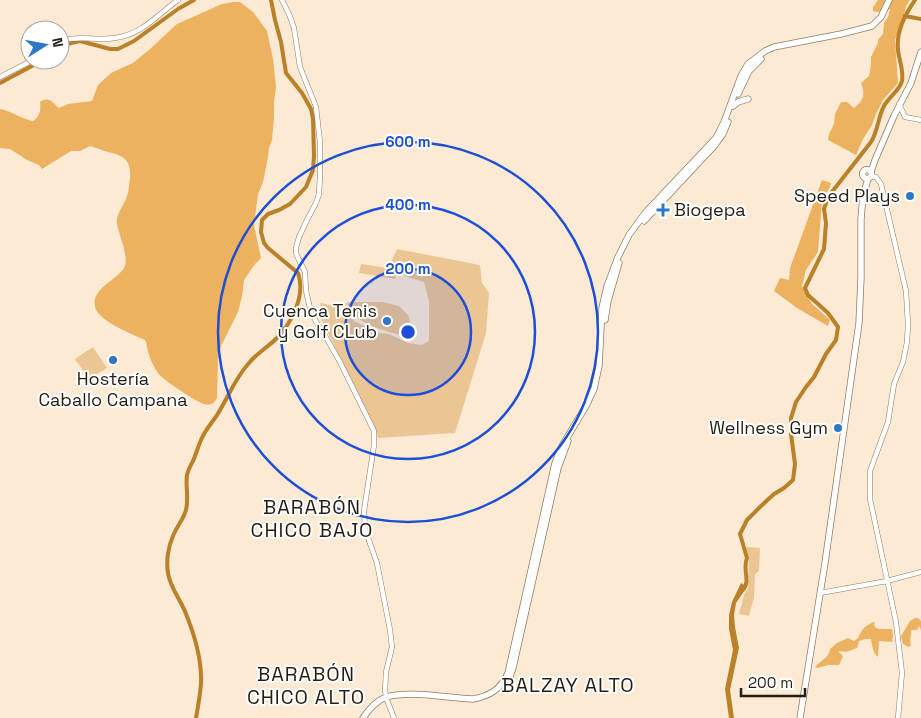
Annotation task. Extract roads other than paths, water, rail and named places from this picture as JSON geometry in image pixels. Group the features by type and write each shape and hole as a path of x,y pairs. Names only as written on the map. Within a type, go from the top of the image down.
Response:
{"main road":[{"path":"517,641 555,463 562,446 589,399 596,380 599,366 602,308 607,286 618,257 630,235 646,212 716,138 741,76 748,64 765,51 774,47 872,26 881,17 889,0"},
{"path":"365,718 368,710 373,705 386,699 407,694 473,699 492,693 505,679 517,641 560,461 569,440 594,396 600,377 605,316 621,258 646,218 719,140 749,71 768,53 799,42"},
{"path":"802,718 826,567 825,563 859,322 862,278 863,196 868,175 899,104 911,83 921,52"},
{"path":"733,106 738,102 748,99"}],"street":[{"path":"70,39 103,39 121,37 136,32 150,24 178,0"},
{"path":"282,0 294,28 300,67 316,107 320,142 319,194 298,237 296,253 305,272 306,291 312,312 340,362 372,427 374,436 364,519 365,529 377,563 390,630 392,647 385,685 386,699 394,718"},
{"path":"0,77 20,67"},
{"path":"899,104 904,118 921,120"},
{"path":"868,175 876,177 881,184 906,291 908,324 906,352 894,384 888,422 870,474 870,499 896,622 902,673 898,718"},
{"path":"821,593 921,572"}],"waterway":[{"path":"70,43 80,41 110,49 118,49 134,41 178,9 194,0"},
{"path":"196,718 201,684 199,657 189,622 169,578 167,564 171,540 184,516 187,499 187,475 203,436 244,369 255,356 283,332 296,308 300,290 298,273 264,243 261,232 262,220 268,214 290,204 306,187 313,170 313,119 311,109 302,93 286,73 271,0"},
{"path":"743,590 746,583 745,566 747,558 740,534 747,520 774,494 793,480 795,464 791,418 796,402 814,377 836,340 838,327 828,313 808,295 805,288 824,249 826,223 824,209 828,197 871,142 884,106 901,84 902,73 898,50 898,36 905,17 915,0"},
{"path":"905,16 921,19"},
{"path":"0,83 24,70"}],"place":[{"name":"Speed Plays","path":"910,196"},
{"name":"Biogepa","path":"663,210"},
{"name":"Cuenca Tenis y Golf CLub","path":"387,321"},
{"name":"Hostería Caballo Campana","path":"113,360"},
{"name":"Wellness Gym","path":"838,428"}],"district":[{"name":"BARABÓN CHICO BAJO","path":"312,518"},
{"name":"BALZAY ALTO","path":"568,685"},
{"name":"BARABÓN CHICO ALTO","path":"306,686"}]}
